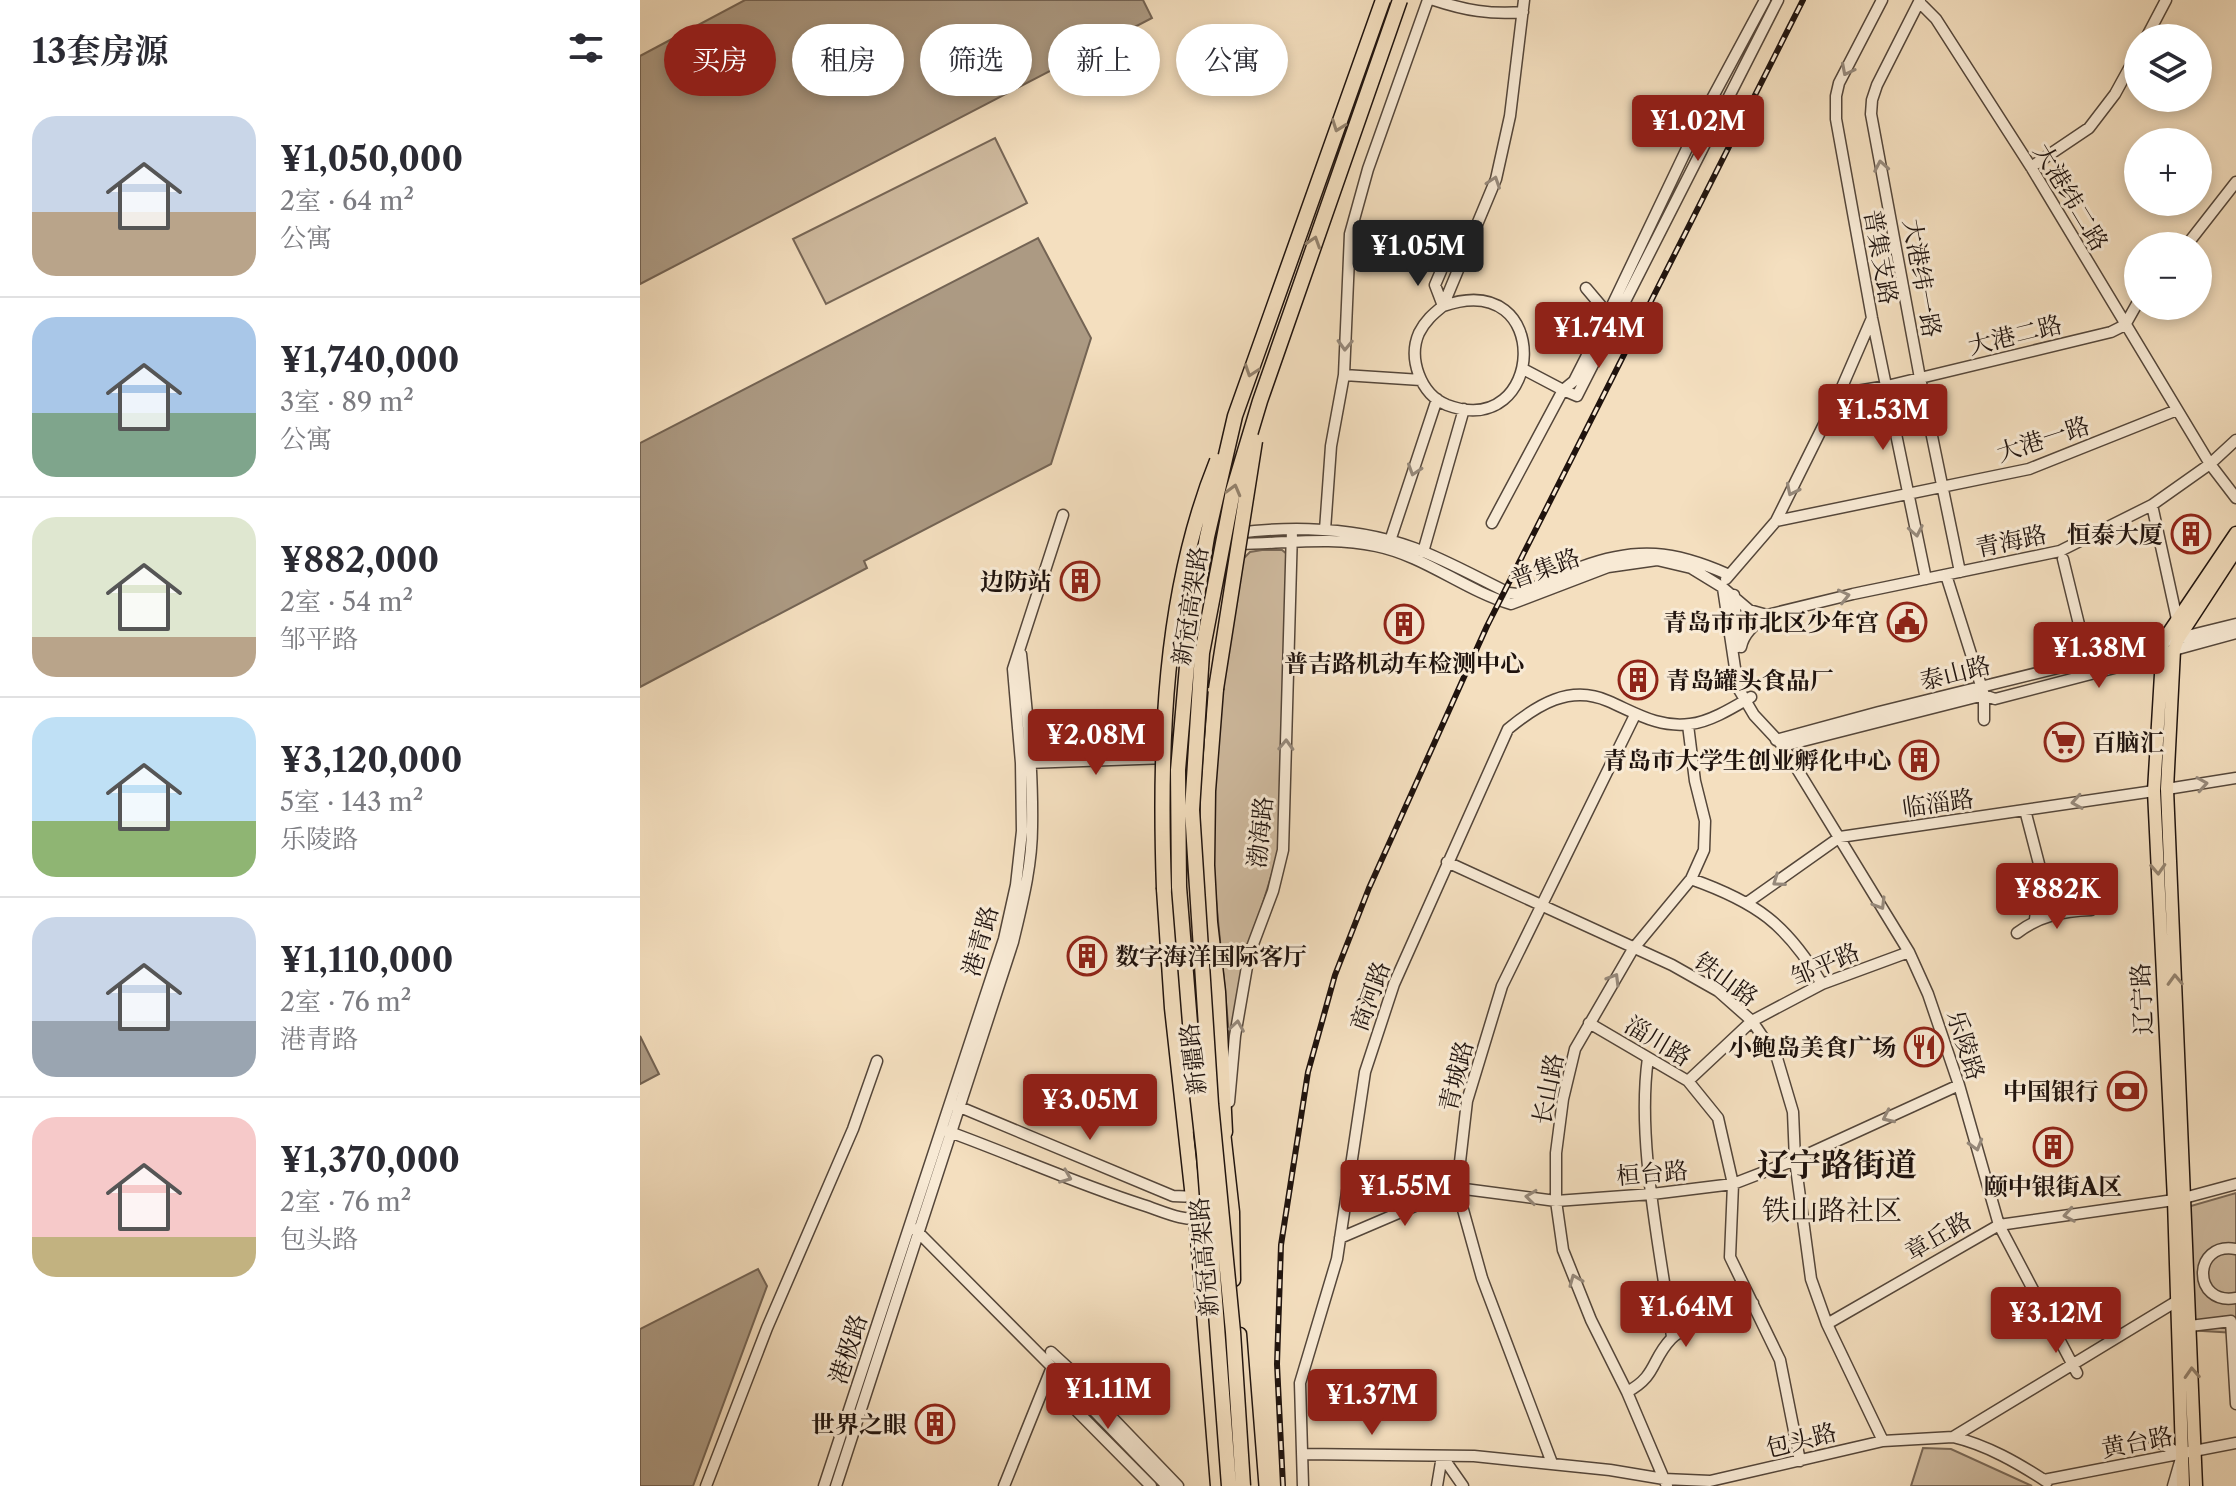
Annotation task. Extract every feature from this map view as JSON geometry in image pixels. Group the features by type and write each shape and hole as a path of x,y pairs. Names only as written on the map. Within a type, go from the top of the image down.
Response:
{"highway":[{"name":"新冠高架路","path":"1229,1486 1204,1154 1180,901 1178,770 1189,643 1207,537 1235,416 1383,0"},
{"name":"新冠高架路","path":"1243,1486 1233,1332 1211,1104 1192,810 1202,653 1233,491 1260,401 1400,0"},
{"path":"1225,1132 1218,992 1207,865 1208,791 1222,640 1241,544 1260,401"},
{"path":"1193,1198 1172,1008 1164,889 1165,748 1184,563 1204,492 1235,416"}],"main road":[{"name":"新疆路","path":"1235,532 1220,592 1207,679 1197,804 1212,1047 1233,1212 1234,1275 1252,1486"},
{"name":"辽宁路","path":"2196,1486 2190,1326 2179,1199 2161,790 2169,646 2178,618 2236,533"},
{"name":"新疆路","path":"1195,540 1182,612 1171,758 1171,890 1190,1097 1193,1198 1217,1486"},
{"name":"辽宁路","path":"2169,646 2236,550"},
{"name":"辽宁路","path":"2179,1199 2177,1301 2183,1486"}],"street":[{"path":"1325,530 1331,446 1344,375 1350,234 1368,169 1428,0"},
{"path":"1434,0 1464,10 1500,14 1523,6 1510,116 1496,179 1443,306"},
{"path":"1492,523 1563,390 1574,381 1701,119 1765,0"},
{"path":"1523,369 1577,396 1778,0"},
{"name":"普集支路","path":"1722,587 1727,574 1776,521 1839,394 1872,318 1836,119 1836,96 1839,83 1882,0"},
{"path":"2153,24 2166,0"},
{"name":"大港纬二路","path":"1920,1 1936,19 2031,167 2210,464 2236,498"},
{"name":"大港纬一路","path":"1920,1 1877,85 1871,114 1960,572"},
{"path":"2031,167 2089,128 2124,78"},
{"path":"2197,232 2236,182"},
{"path":"1441,271 1435,285 1443,306"},
{"path":"1586,288 1608,314"},
{"path":"1462,299 1481,300 1499,307 1514,320 1523,336 1526,356 1523,369 1512,391 1497,403 1479,410 1464,409 1437,399 1427,390 1417,373 1414,354 1418,335 1428,318 1443,306 1462,299"},
{"path":"1872,318 1926,579"},
{"path":"2125,325 2128,320"},
{"name":"大港二路","path":"1839,394 1887,386 2111,332 2125,325"},
{"path":"1344,375 1421,380"},
{"path":"1390,541 1437,399"},
{"path":"1423,552 1464,409"},
{"name":"大港一路","path":"1776,521 2044,465 2177,410"},
{"name":"青海路","path":"1767,615 2060,551 2152,505 2210,464 2236,440"},
{"path":"2152,505 2178,618"},
{"name":"港青路","path":"914,1228 955,1105 1004,939 1016,885 1026,763 1013,669 1063,515"},
{"name":"渤海路","path":"1225,1132 1235,1036 1249,955 1273,891 1283,850 1292,530"},
{"path":"1195,540 1235,532 1325,530 1390,541 1423,552 1517,594 1580,567 1635,554 1660,552 1679,555 1727,574"},
{"name":"普集路","path":"1195,540 1231,546 1332,540 1380,546 1411,556 1511,604 1608,567 1657,560 1691,568 1722,587"},
{"path":"2063,559 2085,649"},
{"name":"乐陵路","path":"1727,574 1735,600 1739,657 1747,696 1754,715 1780,742"},
{"path":"1946,575 1982,692 1984,720"},
{"path":"1722,587 1749,610 1767,615 1743,639 1739,657"},
{"name":"乐陵路","path":"1722,587 1736,680 1780,742 1909,952 1928,994 1959,1085 1999,1225 2075,1369"},
{"name":"泰山路","path":"2169,646 2236,624"},
{"name":"泰山路","path":"1780,742 2169,646 2236,633"},
{"name":"商河路","path":"1303,1486 1300,1383 1337,1259 1365,1072 1394,984 1508,729 1535,706 1573,693 1606,699 1635,715 1659,723 1688,725 1700,723 1747,696"},
{"path":"1688,725 1747,696"},
{"path":"1726,710 1746,710 1754,715"},
{"name":"青城路","path":"1552,1463 1482,1278 1457,1188 1467,1101 1502,986 1635,715"},
{"name":"长山路","path":"1666,1482 1627,1392 1591,1320 1563,1250 1556,1201 1556,1153 1563,1099 1575,1049 1633,949 1691,879 1704,850 1705,821 1695,781 1688,725"},
{"path":"1026,763 1171,758"},
{"name":"临淄路","path":"1748,902 1840,837 2236,778"},
{"path":"2025,810 2045,887"},
{"name":"铁山路","path":"1447,862 1672,965 1718,991 1752,1021 1777,1058 1793,1112 1795,1160 1811,1279 1827,1324 1883,1441"},
{"path":"1691,879 1748,902 1779,926 1806,956 1822,984"},
{"path":"2045,887 2062,891 2069,898 2073,910"},
{"path":"2035,919 2039,893 2045,887"},
{"path":"2017,933 2035,919 2073,910 2091,910"},
{"name":"邹平路","path":"1688,1081 1752,1021 1822,984 1909,952"},
{"name":"淄川路","path":"1589,1023 1688,1081 1718,1118 1733,1184 1730,1257 1780,1360 1800,1461"},
{"path":"1648,1058 1643,1089 1652,1194 1672,1337"},
{"path":"706,1486 767,1328 853,1129 877,1061"},
{"name":"桓台路","path":"1457,1188 1556,1201 1733,1184 1795,1160 1959,1085"},
{"path":"955,1105 1173,1196 1193,1198 1230,1189"},
{"path":"946,1130 1099,1191 1195,1219 1233,1212"},
{"name":"章丘路","path":"1827,1324 1999,1225 2179,1199 2236,1184"},
{"path":"1340,1238 1457,1188"},
{"path":"914,1228 1052,1367 1073,1377 1178,1486"},
{"name":"港极路","path":"824,1486 914,1228"},
{"name":"港极路","path":"836,1486 914,1228"},
{"path":"2236,1249 2224,1248 2209,1256 2203,1272 2202,1288 2221,1298 2236,1298"},
{"name":"包头路","path":"1302,1454 1474,1456 1552,1463 1666,1482 1710,1481 1883,1441 1953,1437 2075,1369 2177,1301"},
{"path":"1627,1392 1643,1383 1672,1337 1703,1321 1753,1303"},
{"path":"2190,1326 2231,1321 2236,1404"},
{"path":"1051,1352 1188,1486"},
{"path":"1004,1486 1052,1367"},
{"path":"1052,1367 1060,1394 1151,1486"},
{"path":"1070,1386 1167,1486"},
{"path":"1953,1437 1996,1452 2048,1483"},
{"path":"2153,1439 2182,1455 2173,1486"},
{"name":"黄台路","path":"2048,1483 2236,1443"},
{"path":"1437,1486 1442,1456"},
{"path":"1442,1456 1463,1486"}],"shaded area":[{"path":"745,0 1143,0 1152,18 1140,24 1048,24 1048,72 1032,80 1032,24 920,24 920,96 1002,96 640,284 640,56 664,43 664,96 776,96 776,24 700,24"},
{"path":"995,138 1027,203 826,304 793,239"},
{"path":"1038,238 1091,338 1051,464 864,561 867,568 640,687 640,443"},
{"path":"1282,550 1288,555 1281,837 1242,971 1230,1044 1213,868 1215,749 1242,560 1250,552"},
{"path":"640,1036 659,1074 640,1084"},
{"path":"2236,1193 2236,1333 2187,1330 2184,1208"},
{"path":"758,1269 767,1286 693,1486 640,1486 640,1329"},
{"path":"1363,1371 1403,1371 1403,1390 1364,1391"},
{"path":"1923,1448 1951,1449 2032,1486 1911,1486"}],"railway":[{"path":"1283,1486 1277,1364 1281,1245 1308,1072 1335,975 1369,888 1487,626 1803,0"}],"place":[{"name":"恒泰大厦","path":"2191,534"},
{"name":"边防站","path":"1080,581"},
{"name":"青岛市市北区少年宫","path":"1907,622"},
{"name":"普吉路机动车检测中心","path":"1404,624"},
{"name":"青岛罐头食品厂","path":"1638,680"},
{"name":"百脑汇","path":"2064,742"},
{"name":"青岛市大学生创业孵化中心","path":"1919,760"},
{"name":"数字海洋国际客厅","path":"1087,956"},
{"name":"小鲍岛美食广场","path":"1924,1047"},
{"name":"中国银行","path":"2127,1091"},
{"name":"颐中银街A区","path":"2053,1147"},
{"name":"世界之眼","path":"935,1424"}],"district":[{"name":"辽宁路街道","path":"1837,1164"},
{"name":"铁山路社区","path":"1832,1210"}]}
